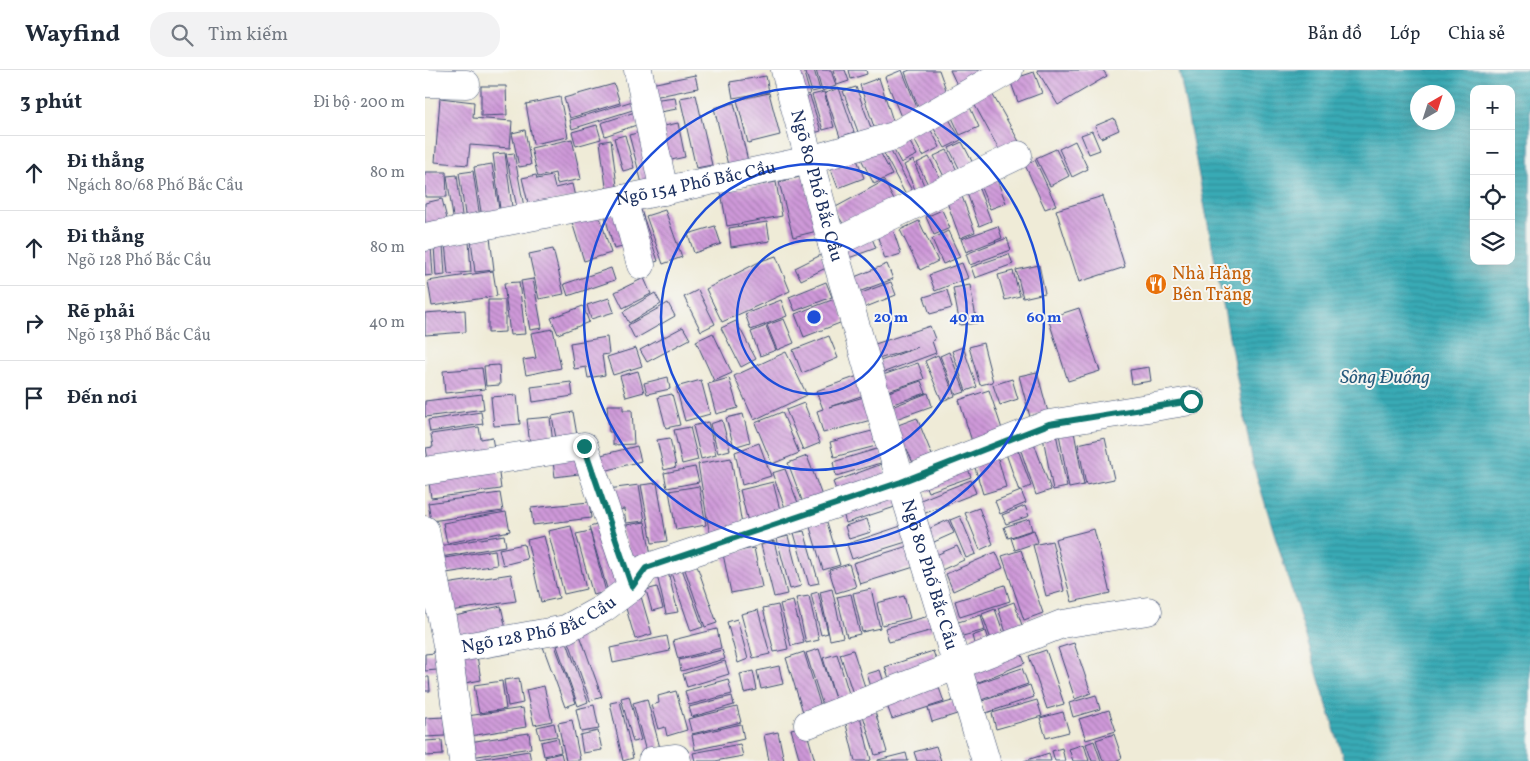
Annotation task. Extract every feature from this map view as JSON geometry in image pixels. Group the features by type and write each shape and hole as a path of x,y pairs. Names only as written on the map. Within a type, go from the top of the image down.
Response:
{"street":[{"path":"638,70 665,191"},
{"name":"Ngõ 80 Phố Bắc Cầu","path":"785,70 811,160 832,244 901,482 986,761"},
{"name":"Ngõ 154 Phố Bắc Cầu","path":"425,237 665,191 811,160 894,136 1009,70"},
{"path":"425,83 466,84"},
{"path":"832,244 1018,155"},
{"path":"623,199 641,265"},
{"name":"Ngõ 128 Phố Bắc Cầu","path":"448,650 565,630 604,608 632,587 646,568 901,482 1049,424 1191,401"},
{"path":"425,471 584,446 632,587"},
{"path":"425,530 448,650 463,761"},
{"path":"807,724 1062,624 1148,611"},
{"path":"652,761 676,758 677,761"}],"water":[{"name":"Sông Đuống","path":"1179,70 1530,70 1530,761 1344,761 1253,464"}],"building":[{"path":"791,70 803,70 810,94 799,97"},
{"path":"805,70 814,70 820,90 812,92"},
{"path":"816,70 831,70 836,86 822,91"},
{"path":"833,70 845,70 849,81 837,85"},
{"path":"849,70 866,70 867,74 851,79"},
{"path":"902,70 918,110 901,117 885,77"},
{"path":"910,70 939,70 949,98 919,109 905,72"},
{"path":"950,70 978,70 981,77 958,87"},
{"path":"1037,70 1103,70 1107,76 1058,105"},
{"path":"1034,72 1042,93 1018,102 1010,80"},
{"path":"695,75 698,88 649,98 646,85"},
{"path":"766,76 769,92 733,98 730,82"},
{"path":"879,78 895,127 876,133 860,85"},
{"path":"614,84 620,103 570,118 564,98"},
{"path":"481,86 506,86 507,115 481,116"},
{"path":"856,87 874,136 861,140 843,91"},
{"path":"839,88 854,132 840,137 825,93"},
{"path":"990,90 1021,145 1002,155 972,100"},
{"path":"824,92 834,127 823,130 812,95"},
{"path":"769,93 780,135 748,143 737,100"},
{"path":"696,95 712,165 696,168 680,98"},
{"path":"810,96 821,131 807,135 796,100"},
{"path":"560,97 568,137 533,144 526,104"},
{"path":"675,97 677,109 654,113 652,100"},
{"path":"440,98 474,102 473,118 512,121 510,148 470,145 468,165 435,162"},
{"path":"636,100 639,108 572,129 570,120"},
{"path":"734,103 749,165 729,169 714,108"},
{"path":"968,103 979,127 960,135 949,111"},
{"path":"641,110 645,122 605,136 601,123"},
{"path":"945,112 961,140 945,148 929,120"},
{"path":"1114,118 1119,130 1101,138 1095,126"},
{"path":"678,123 685,157 667,161 660,127"},
{"path":"927,123 940,147 923,156 910,132"},
{"path":"597,125 601,139 576,146 572,132"},
{"path":"525,130 531,165 519,167 512,133"},
{"path":"645,131 658,183 643,187 629,135"},
{"path":"1092,131 1100,150 1089,154 1081,135"},
{"path":"625,135 634,168 623,171 614,138"},
{"path":"906,135 917,155 901,163 890,143"},
{"path":"572,139 581,179 557,184 555,173 538,177 531,148"},
{"path":"611,140 618,193 607,194 600,142"},
{"path":"1075,141 1088,169 1072,177 1059,149"},
{"path":"962,142 976,169 963,176 949,148"},
{"path":"887,144 916,198 909,201 881,148"},
{"path":"878,148 892,175 874,184 860,157"},
{"path":"1056,149 1069,176 1050,186 1036,158"},
{"path":"947,150 959,175 946,181 934,156"},
{"path":"505,153 513,215 501,217 493,154"},
{"path":"514,153 524,207 517,208 506,154"},
{"path":"855,154 864,178 838,188 829,164"},
{"path":"929,157 944,186 932,192 917,163"},
{"path":"913,160 927,192 918,196 904,165"},
{"path":"1035,160 1056,205 1045,209 1025,165"},
{"path":"492,164 500,215 482,218 474,167"},
{"path":"473,171 480,218 466,221 459,173"},
{"path":"425,172 446,172 447,197 425,197"},
{"path":"994,172 1006,203 990,209 977,179"},
{"path":"457,175 463,223 454,224 447,176"},
{"path":"536,175 537,179 552,176 555,188 572,184 575,197 529,207 522,178"},
{"path":"804,176 817,231 793,237 779,182"},
{"path":"884,181 895,202 846,229 834,208"},
{"path":"976,181 991,221 979,226 964,185"},
{"path":"776,182 782,216 727,226 721,192"},
{"path":"960,191 975,232 960,238 945,197"},
{"path":"1103,196 1125,267 1079,282 1056,210"},
{"path":"442,199 449,227 425,233 425,203"},
{"path":"640,207 658,261 646,265 629,211"},
{"path":"665,210 682,257 663,264 646,216"},
{"path":"942,210 950,228 934,235 926,217"},
{"path":"622,211 631,245 614,249 605,216"},
{"path":"599,214 611,253 584,261 572,222"},
{"path":"919,221 938,261 920,270 900,230"},
{"path":"767,222 770,241 731,247 729,228"},
{"path":"891,224 901,254 885,259 875,229"},
{"path":"715,226 721,244 694,253 688,234"},
{"path":"998,226 1002,238 966,252 961,239"},
{"path":"948,231 960,257 943,264 932,239"},
{"path":"871,236 876,248 846,259 841,247"},
{"path":"490,237 494,270 475,272 471,240"},
{"path":"1007,238 1011,250 970,265 966,254"},
{"path":"469,241 471,272 448,274 445,243"},
{"path":"443,245 445,275 436,276 434,246"},
{"path":"431,246 433,275 425,276 425,247"},
{"path":"553,249 564,294 539,299 529,254"},
{"path":"1009,254 1013,264 975,278 971,267"},
{"path":"821,255 828,267 801,280 795,268"},
{"path":"776,256 790,291 722,322 706,289 761,261"},
{"path":"962,263 968,278 935,291 929,275"},
{"path":"887,264 893,279 853,294 847,280"},
{"path":"1039,265 1045,293 1023,298 1016,270"},
{"path":"611,268 615,280 568,296 564,284"},
{"path":"493,271 497,296 432,306 428,281"},
{"path":"1013,271 1020,296 1005,300 998,275"},
{"path":"644,278 651,294 623,308 615,292"},
{"path":"533,279 542,328 530,330 521,281"},
{"path":"519,282 525,334 510,335 504,283"},
{"path":"826,282 832,297 795,311 789,297"},
{"path":"891,282 896,295 861,309 856,295"},
{"path":"970,285 977,323 960,325 953,288"},
{"path":"698,290 715,324 701,331 684,297"},
{"path":"947,290 952,308 930,314 924,297"},
{"path":"655,293 661,304 629,323 623,312"},
{"path":"609,298 614,312 591,319 587,305"},
{"path":"837,298 845,321 804,337 795,314"},
{"path":"488,300 505,300 505,332 488,333"},
{"path":"781,300 787,316 751,330 745,314"},
{"path":"668,303 675,316 635,339 628,325"},
{"path":"583,306 589,322 558,334 551,318"},
{"path":"1079,308 1100,371 1068,381 1048,318"},
{"path":"465,310 466,332 425,335 425,313"},
{"path":"784,319 794,343 777,350 767,325"},
{"path":"736,321 756,359 741,367 721,328"},
{"path":"766,326 776,350 760,356 751,332"},
{"path":"930,326 935,339 932,341 936,353 879,374 875,363 918,347 875,360 869,346"},
{"path":"683,327 690,339 647,362 640,350"},
{"path":"553,329 561,368 526,375 523,360 536,358 531,333"},
{"path":"713,333 732,373 714,381 696,341"},
{"path":"829,336 838,358 802,373 793,350"},
{"path":"607,337 609,354 602,355 605,375 588,378 586,367 574,369 570,343"},
{"path":"983,343 993,382 980,385 969,347"},
{"path":"963,347 977,387 966,391 952,351"},
{"path":"636,348 642,366 613,375 607,357"},
{"path":"786,352 807,395 754,420 734,376"},
{"path":"949,352 965,392 956,395 940,356"},
{"path":"938,355 955,396 942,401 925,361"},
{"path":"918,363 924,379 882,393 877,377"},
{"path":"499,365 500,385 486,386 484,366"},
{"path":"1149,367 1151,381 1132,384 1130,370"},
{"path":"482,368 485,389 445,393 443,371"},
{"path":"638,371 644,392 626,397 620,376"},
{"path":"1037,372 1048,412 1030,417 1019,376"},
{"path":"858,376 864,395 829,407 864,397 871,420 823,433 817,411 823,409 816,391"},
{"path":"668,377 670,389 647,394 644,383"},
{"path":"729,378 738,408 716,414 708,384"},
{"path":"1012,379 1018,399 1000,405 993,385"},
{"path":"701,380 710,414 685,421 676,387"},
{"path":"921,381 926,393 887,406 883,394"},
{"path":"571,382 573,396 533,402 531,387"},
{"path":"989,390 1005,438 974,448 959,400"},
{"path":"928,393 932,406 893,420 889,408"},
{"path":"482,394 484,409 425,417 425,401"},
{"path":"672,394 680,425 666,428 658,397"},
{"path":"517,395 520,424 494,426 491,397"},
{"path":"804,403 820,443 803,450 786,410"},
{"path":"607,405 623,405 623,410 632,410 634,444 613,445 613,432 609,432"},
{"path":"481,412 483,424 430,432 428,420"},
{"path":"573,412 578,441 557,444 552,416"},
{"path":"782,412 799,453 772,464 755,423"},
{"path":"743,414 750,442 734,447 726,418"},
{"path":"550,417 553,444 530,446 527,419"},
{"path":"917,418 932,455 913,463 907,449 899,452 890,428"},
{"path":"722,420 730,450 718,453 710,424"},
{"path":"708,422 716,455 701,459 693,426"},
{"path":"479,427 481,439 492,437 495,454 429,465 426,448 433,447 431,434"},
{"path":"690,427 698,460 682,464 674,430"},
{"path":"1055,429 1067,487 1053,490 1042,432"},
{"path":"872,431 876,446 834,457 830,442"},
{"path":"1074,432 1084,485 1069,488 1059,434"},
{"path":"670,438 676,467 664,470 657,440"},
{"path":"1105,438 1114,479 1086,485 1078,444"},
{"path":"1015,441 1031,486 1019,491 1003,445"},
{"path":"759,443 771,476 742,485 735,452"},
{"path":"1034,443 1051,490 1036,495 1020,448"},
{"path":"637,446 641,461 601,472 597,456"},
{"path":"880,448 884,462 836,476 833,462"},
{"path":"583,450 586,473 555,477 552,454"},
{"path":"996,451 1006,487 983,494 972,458"},
{"path":"807,456 825,504 806,511 788,463"},
{"path":"731,458 743,531 710,536 698,464"},
{"path":"966,463 971,477 928,492 922,478"},
{"path":"882,464 888,479 839,497 833,482"},
{"path":"498,466 501,489 431,498 428,475"},
{"path":"695,467 699,482 667,488 664,473"},
{"path":"785,469 800,508 787,513 772,473"},
{"path":"971,480 976,493 918,516 913,503"},
{"path":"773,482 781,514 748,522 740,490"},
{"path":"657,483 667,541 652,543 641,485"},
{"path":"639,485 645,521 626,523 624,509 612,511 608,489"},
{"path":"699,486 706,525 676,530 669,491"},
{"path":"896,489 901,505 846,523 841,506"},
{"path":"1021,491 1026,503 1000,514 995,501"},
{"path":"500,493 503,511 431,521 428,503"},
{"path":"589,502 591,518 533,525 531,508"},
{"path":"1025,506 1029,516 1006,524 1002,515"},
{"path":"979,508 993,544 980,550 965,513"},
{"path":"506,512 510,531 447,543 443,523"},
{"path":"960,516 976,554 966,558 950,520"},
{"path":"826,519 840,565 823,570 809,524"},
{"path":"867,519 871,532 849,539 845,526"},
{"path":"1029,519 1032,530 1008,538 1004,527"},
{"path":"948,520 954,533 925,546 920,533"},
{"path":"645,522 651,555 632,558 620,526"},
{"path":"605,523 624,588 608,592 589,527"},
{"path":"571,526 586,589 564,594 548,531"},
{"path":"901,526 906,542 852,559 847,544"},
{"path":"1094,529 1110,593 1072,602 1055,539"},
{"path":"1034,530 1038,542 1015,550 1011,538"},
{"path":"590,531 606,592 593,595 576,534"},
{"path":"804,531 819,583 809,585 794,533"},
{"path":"504,535 506,546 441,557 439,546"},
{"path":"544,536 559,598 541,602 527,540"},
{"path":"788,536 801,586 790,589 777,539"},
{"path":"774,541 787,594 774,597 761,545"},
{"path":"1052,541 1064,591 1046,596 1033,545"},
{"path":"524,544 527,559 503,565 499,549"},
{"path":"908,546 914,567 860,584 853,563"},
{"path":"957,546 964,560 935,573 929,558"},
{"path":"754,548 762,587 731,593 723,554"},
{"path":"495,550 497,565 440,574 438,559"},
{"path":"1021,550 1043,613 1024,620 1002,556"},
{"path":"996,552 1003,568 953,591 946,574"},
{"path":"695,560 717,623 705,627 683,564"},
{"path":"849,564 856,587 836,593 829,570"},
{"path":"681,566 703,627 691,631 670,570"},
{"path":"668,572 678,612 666,614 657,575"},
{"path":"511,574 516,601 450,611 446,584"},
{"path":"1005,585 1010,601 960,617 955,601"},
{"path":"657,587 663,608 652,611 646,590"},
{"path":"832,589 843,637 830,640 820,592"},
{"path":"871,589 880,628 862,632 853,593"},
{"path":"818,592 828,633 821,635 811,594"},
{"path":"640,593 652,634 635,639 623,598"},
{"path":"851,594 860,634 847,637 837,597"},
{"path":"809,596 819,640 806,643 796,598"},
{"path":"904,596 910,618 882,625 877,603"},
{"path":"793,601 804,643 791,646 780,604"},
{"path":"1014,602 1025,634 1008,639 998,608"},
{"path":"778,605 788,649 774,652 763,608"},
{"path":"501,606 507,634 455,645 450,617"},
{"path":"995,609 1006,640 993,645 982,614"},
{"path":"758,610 770,654 753,658 741,614"},
{"path":"981,615 985,630 959,637 955,623"},
{"path":"929,616 933,630 889,642 885,628"},
{"path":"737,619 748,659 738,663 727,622"},
{"path":"717,629 721,648 678,659 673,640"},
{"path":"986,631 991,646 976,650 972,636"},
{"path":"580,635 602,697 590,701 568,639"},
{"path":"667,636 670,651 613,663 610,648"},
{"path":"553,640 576,703 565,707 542,644"},
{"path":"567,642 588,702 578,706 557,646"},
{"path":"1074,643 1091,693 1075,699 1058,648"},
{"path":"1018,645 1025,663 974,684 967,665"},
{"path":"819,649 836,702 823,706 806,653"},
{"path":"476,650 481,680 460,684 455,654"},
{"path":"722,650 725,659 681,671 679,660"},
{"path":"853,650 867,693 854,697 840,654"},
{"path":"1046,650 1064,704 1047,709 1029,656"},
{"path":"933,651 939,668 891,684 885,667"},
{"path":"804,652 821,707 803,712 786,658"},
{"path":"435,653 437,670 425,671 425,654"},
{"path":"837,654 850,697 836,701 823,658"},
{"path":"725,661 729,674 687,687 683,674"},
{"path":"779,666 783,684 761,689 757,671"},
{"path":"1022,668 1028,684 975,702 969,686"},
{"path":"880,670 886,689 873,693 867,674"},
{"path":"753,671 757,690 744,693 740,674"},
{"path":"425,677 429,677 430,691 425,691"},
{"path":"519,678 523,703 508,706 504,680"},
{"path":"728,679 732,694 689,705 685,691"},
{"path":"936,679 944,702 892,719 884,697"},
{"path":"502,681 506,709 479,713 474,685"},
{"path":"1030,685 1034,697 986,713 982,701"},
{"path":"544,686 552,721 534,725 526,690"},
{"path":"676,691 687,730 667,736 665,727 658,729 651,705 659,703 658,696"},
{"path":"1096,695 1100,709 1073,717 1069,703"},
{"path":"629,696 641,740 633,742 621,698"},
{"path":"732,696 734,705 692,717 689,707"},
{"path":"647,699 660,748 646,752 633,703"},
{"path":"959,699 963,712 932,722 928,708"},
{"path":"1037,700 1042,716 996,729 992,713"},
{"path":"620,701 633,758 623,761 610,703"},
{"path":"594,705 599,729 581,732 576,709"},
{"path":"873,705 887,752 875,755 861,709"},
{"path":"737,707 741,722 692,734 688,719"},
{"path":"523,708 526,727 470,736 467,716"},
{"path":"1109,710 1116,731 1086,740 1079,719"},
{"path":"859,712 871,760 868,761 855,761 844,716"},
{"path":"1063,712 1069,732 1046,738 1040,718"},
{"path":"444,717 445,736 425,737 425,718"},
{"path":"572,720 580,760 566,761 558,723"},
{"path":"554,723 557,736 540,739 537,727"},
{"path":"741,724 744,739 695,750 692,735"},
{"path":"805,726 815,761 800,761 791,729"},
{"path":"598,731 602,750 583,753 580,735"},
{"path":"778,732 784,761 769,761 764,735"},
{"path":"529,733 531,748 471,757 469,742"},
{"path":"1114,734 1122,758 1115,761 1103,761 1096,740"},
{"path":"558,738 561,752 544,756 541,742"},
{"path":"442,740 443,755 425,756 425,741"},
{"path":"1094,741 1101,761 1092,761 1086,744"},
{"path":"740,744 743,756 715,761 695,761 693,753"},
{"path":"1084,744 1089,761 1073,761 1069,749"},
{"path":"936,746 941,761 917,761 914,752"},
{"path":"1062,748 1065,761 1055,761 1052,751"},
{"path":"529,751 531,761 471,760"},
{"path":"561,753 563,761 546,761 545,757"},
{"path":"906,753 908,761 878,761 878,760"},
{"path":"1049,753 1051,761 1024,761"}],"place":[{"name":"Nhà Hàng Bên Trăng","path":"1156,284"}],"route":[{"path":"584,446 632,587 646,568 901,482 1049,424 1191,401"}]}
